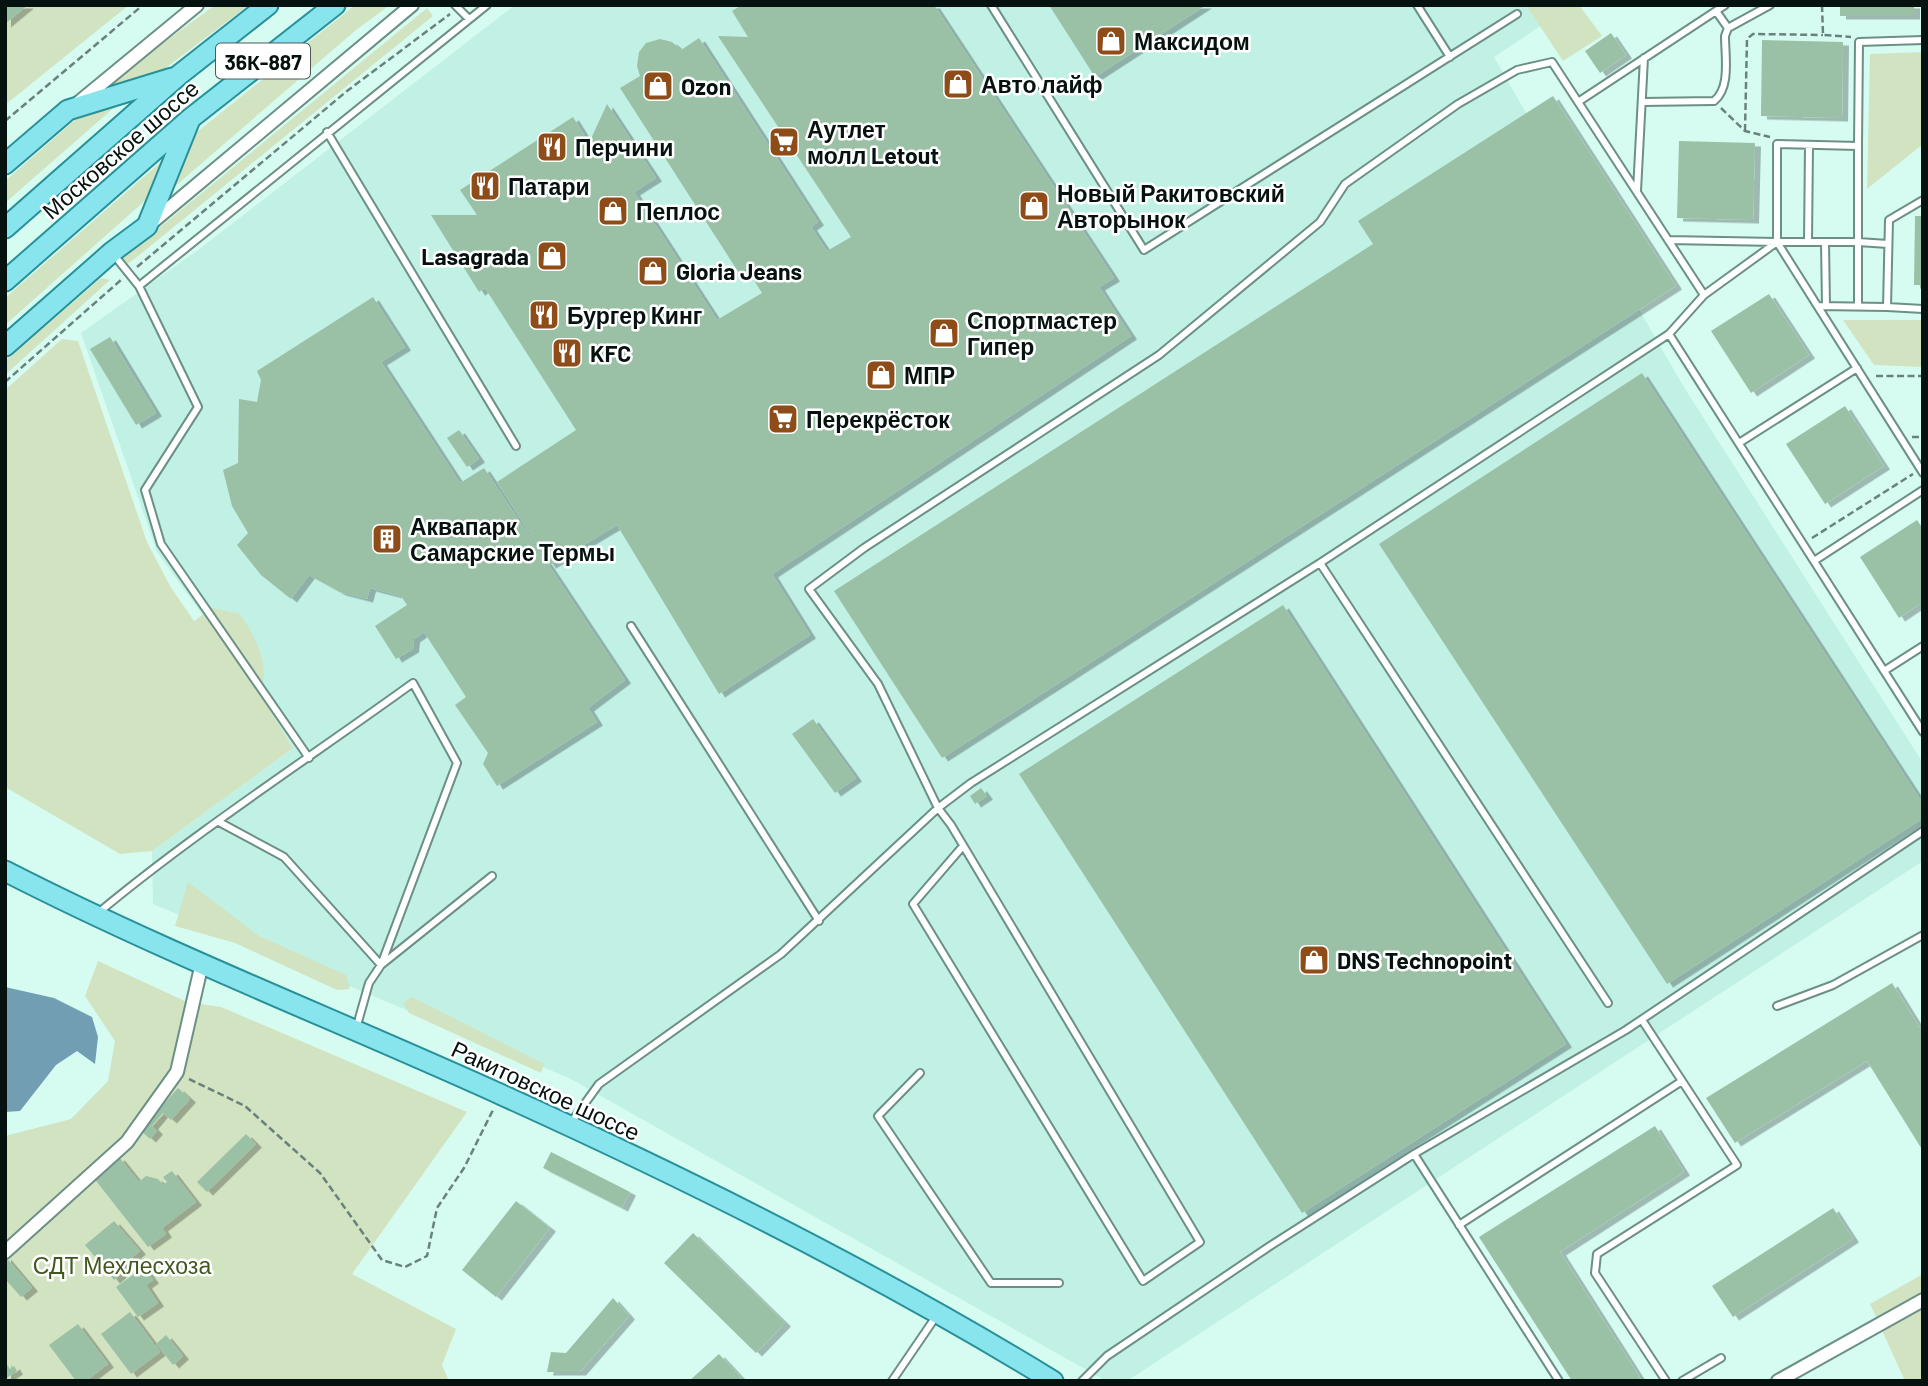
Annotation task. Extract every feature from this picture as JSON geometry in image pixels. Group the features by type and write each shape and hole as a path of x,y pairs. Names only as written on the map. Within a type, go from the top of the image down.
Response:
{"main road":[{"name":"Московское шоссе","path":"5,228 179,75 268,5"},
{"name":"Московское шоссе","path":"5,281 191,118 335,5"},
{"path":"5,164 68,110 179,75"},
{"path":"5,346 112,252 147,226 191,118"},
{"name":"Ракитовское шоссе","path":"5,871 94,917 569,1126 820,1250 939,1313 1053,1381"}],"street":[{"path":"68,110 197,5"},
{"path":"147,226 412,5"},
{"path":"5,1252 127,1142 177,1072 202,963"},
{"path":"1778,1381 1923,1300"}],"lane":[{"path":"139,286 487,5"},
{"path":"991,5 1144,250 1517,14"},
{"path":"1417,5 1450,57"},
{"path":"1578,102 1725,5"},
{"path":"1642,102 1714,101 1720,96 1724,86 1725,36 1728,28 1770,5"},
{"path":"457,7 469,19"},
{"path":"1716,11 1728,28"},
{"path":"1858,306 1859,42 1923,40"},
{"path":"1637,192 1644,58"},
{"path":"963,846 913,904 1143,1281 1200,1242 963,846 938,808 930,786 878,684 809,589 864,548 1159,355 1320,222 1345,184 1458,104 1517,70 1552,62 1704,295"},
{"path":"327,132 516,446"},
{"path":"1858,146 1777,144 1777,242 1822,306 1857,368 1922,471"},
{"path":"1808,243 1809,145"},
{"path":"1887,307 1889,220 1923,200"},
{"path":"1668,240 1888,244"},
{"path":"569,1126 599,1084 780,954 819,921 938,808 971,783 1320,563 1669,334 1704,295 1777,242"},
{"path":"1822,306 1825,243"},
{"path":"112,252 139,286 198,407 145,490 161,544 309,758"},
{"path":"1822,306 1923,309"},
{"path":"1669,334 1923,732"},
{"path":"1739,443 1857,368"},
{"path":"1814,561 1923,490"},
{"path":"1320,563 1608,1003"},
{"path":"631,626 819,921"},
{"path":"1884,671 1923,646"},
{"path":"94,917 134,883 413,683 457,763 381,965 369,983 355,1031"},
{"path":"219,822 284,857 381,965"},
{"path":"1082,1381 1129,1342 1270,1246 1414,1154 1642,1020 1923,831"},
{"path":"381,965 492,876"},
{"path":"1777,1006 1833,985 1923,935"},
{"path":"1642,1020 1737,1165 1597,1254 1595,1273 1666,1381"},
{"path":"920,1073 878,1116 991,1283 1059,1283"},
{"path":"1459,1225 1682,1081"},
{"path":"1414,1154 1559,1381"},
{"path":"892,1381 939,1313"},
{"path":"1682,1381 1721,1358"}],"path":[{"path":"5,121 143,5"},
{"path":"1822,5 1823,35"},
{"path":"5,382 128,274 347,91 457,7"},
{"path":"1745,131 1748,39 1753,34 1854,37 1859,42"},
{"path":"1714,101 1745,131 1768,135 1777,144"},
{"path":"1873,376 1923,376"},
{"path":"1912,437 1923,437"},
{"path":"1803,544 1922,471"},
{"path":"177,1072 245,1106 320,1173 382,1260 405,1267 427,1256 438,1208 464,1168 500,1094"}],"shaded area":[{"path":"515,5 1572,5 1494,57 1682,384 1923,763 1923,861 1127,1381 1106,1381 569,1078 153,904 152,851 293,748 261,696 157,552 81,333 198,250"},
{"path":"5,987 54,998 92,1017 98,1037 95,1064 77,1051 56,1065 20,1111 5,1112"}],"green space":[{"path":"28,5 129,5 5,105 5,24"},
{"path":"215,5 249,5 159,73 90,97"},
{"path":"355,5 390,5 356,30 165,195 197,132"},
{"path":"1526,5 1579,5 1602,36 1563,61"},
{"path":"427,8 433,16 137,257 126,265 119,261"},
{"path":"1923,52 1923,144 1867,189 1870,54"},
{"path":"117,105 5,203 5,181 75,120"},
{"path":"170,154 157,190 5,325 5,298"},
{"path":"101,278 110,280 5,375 5,361"},
{"path":"1843,320 1923,320 1923,367 1874,365"},
{"path":"62,339 78,341 147,542 170,586 194,621 212,608 240,614 252,634 263,663 261,696 293,748 152,851 120,854 5,787 5,390"},
{"path":"188,882 259,936 346,975 350,989 337,990 235,943 175,926"},
{"name":"СДТ Мехлесхоза","path":"98,961 187,1002 221,1007 467,1112 352,1274 456,1329 442,1365 449,1381 5,1381 5,1136 71,1119 108,1081 115,1041 85,996"},
{"path":"412,997 544,1064 541,1073 409,1013 403,1003"},
{"path":"1923,1274 1923,1381 1905,1381 1870,1304"}],"building":[{"path":"5,5 28,5 5,24"},
{"path":"742,5 934,5 1114,278 1099,287 1131,336 772,574 810,635 719,694 617,525 550,565 497,482 576,430 485,288 479,292 431,215 477,215 460,190 573,117 589,143 607,104 656,178 634,192 717,320 762,293 746,268 739,273 620,88 640,76 637,66 639,52 646,43 660,39 672,42 681,50 699,38 818,222 811,227 827,251 851,237 718,36 748,37 732,11"},
{"name":"Максидом","path":"1049,5 1206,5 1095,77"},
{"path":"1840,5 1914,5 1914,16 1840,16"},
{"path":"1611,33 1626,55 1600,73 1585,51"},
{"path":"1762,40 1843,42 1842,118 1761,116"},
{"path":"1553,96 1676,286 942,758 834,591 1373,244 1358,221"},
{"path":"1679,141 1755,143 1753,220 1677,218"},
{"path":"1915,216 1923,216 1923,285 1914,285"},
{"path":"1769,294 1809,355 1751,393 1711,331"},
{"name":"Аквапарк Самарские Термы","path":"373,297 405,347 381,362 460,483 484,468 625,680 588,708 597,722 497,786 483,764 488,753 455,705 466,697 424,632 414,639 413,649 396,659 375,626 407,605 401,596 370,588 367,599 340,592 309,575 291,599 261,575 237,545 248,533 232,506 223,470 238,463 239,399 257,402 261,380 257,371"},
{"path":"110,337 156,413 136,425 90,349"},
{"path":"1642,373 1923,804 1923,818 1667,984 1379,544"},
{"path":"1845,406 1884,466 1825,504 1786,444"},
{"path":"459,430 479,459 467,467 447,438"},
{"path":"1917,520 1923,529 1923,602 1899,618 1860,557"},
{"path":"1283,605 1566,1044 1302,1213 1019,774"},
{"path":"813,719 856,778 835,793 792,734"},
{"path":"981,788 987,796 975,804 970,796"},
{"path":"1892,983 1923,1033 1923,1151 1867,1061 1735,1143 1706,1098"},
{"path":"178,1088 190,1099 171,1120 163,1113 152,1126 157,1131 150,1139 140,1130"},
{"path":"1655,1126 1684,1172 1560,1252 1642,1381 1572,1381 1479,1237"},
{"path":"246,1134 256,1144 207,1192 197,1182"},
{"path":"551,1152 630,1192 622,1208 543,1168"},
{"path":"119,1157 139,1182 146,1176 158,1179 163,1185 167,1182 163,1177 172,1171 196,1202 162,1228 166,1234 148,1247 93,1177"},
{"path":"516,1201 550,1228 496,1297 462,1270"},
{"path":"1833,1208 1853,1239 1733,1317 1712,1286"},
{"path":"114,1221 140,1251 118,1269 121,1274 114,1280 85,1245"},
{"path":"693,1233 785,1323 756,1353 664,1263"},
{"path":"5,1256 32,1288 21,1297 5,1279"},
{"path":"140,1262 153,1280 146,1285 158,1303 138,1317 116,1287 137,1272 133,1267"},
{"path":"613,1298 629,1316 580,1372 547,1372 551,1352 566,1353"},
{"path":"130,1312 160,1352 131,1374 101,1334"},
{"path":"78,1324 108,1364 86,1381 76,1381 49,1345"},
{"path":"166,1335 183,1356 173,1365 156,1344"},
{"path":"719,1354 744,1381 689,1381"},
{"path":"5,1362 10,1369 14,1366 17,1371 5,1379"}],"place":[{"name":"Максидом","path":"1111,41"},
{"name":"Авто лайф","path":"958,84"},
{"name":"Ozon","path":"658,86"},
{"name":"Аутлет молл Letout","path":"784,142"},
{"name":"Перчини","path":"552,147"},
{"name":"Патари","path":"485,186"},
{"name":"Новый Ракитовский Авторынок","path":"1034,206"},
{"name":"Пеплос","path":"613,211"},
{"name":"Lasagrada","path":"552,256"},
{"name":"Gloria Jeans","path":"653,271"},
{"name":"Бургер Кинг","path":"544,315"},
{"name":"Спортмастер Гипер","path":"944,333"},
{"name":"KFC","path":"567,353"},
{"name":"МПР","path":"881,375"},
{"name":"Перекрёсток","path":"783,419"},
{"name":"Аквапарк Самарские Термы","path":"387,539"},
{"name":"DNS Technopoint","path":"1314,960"}]}
